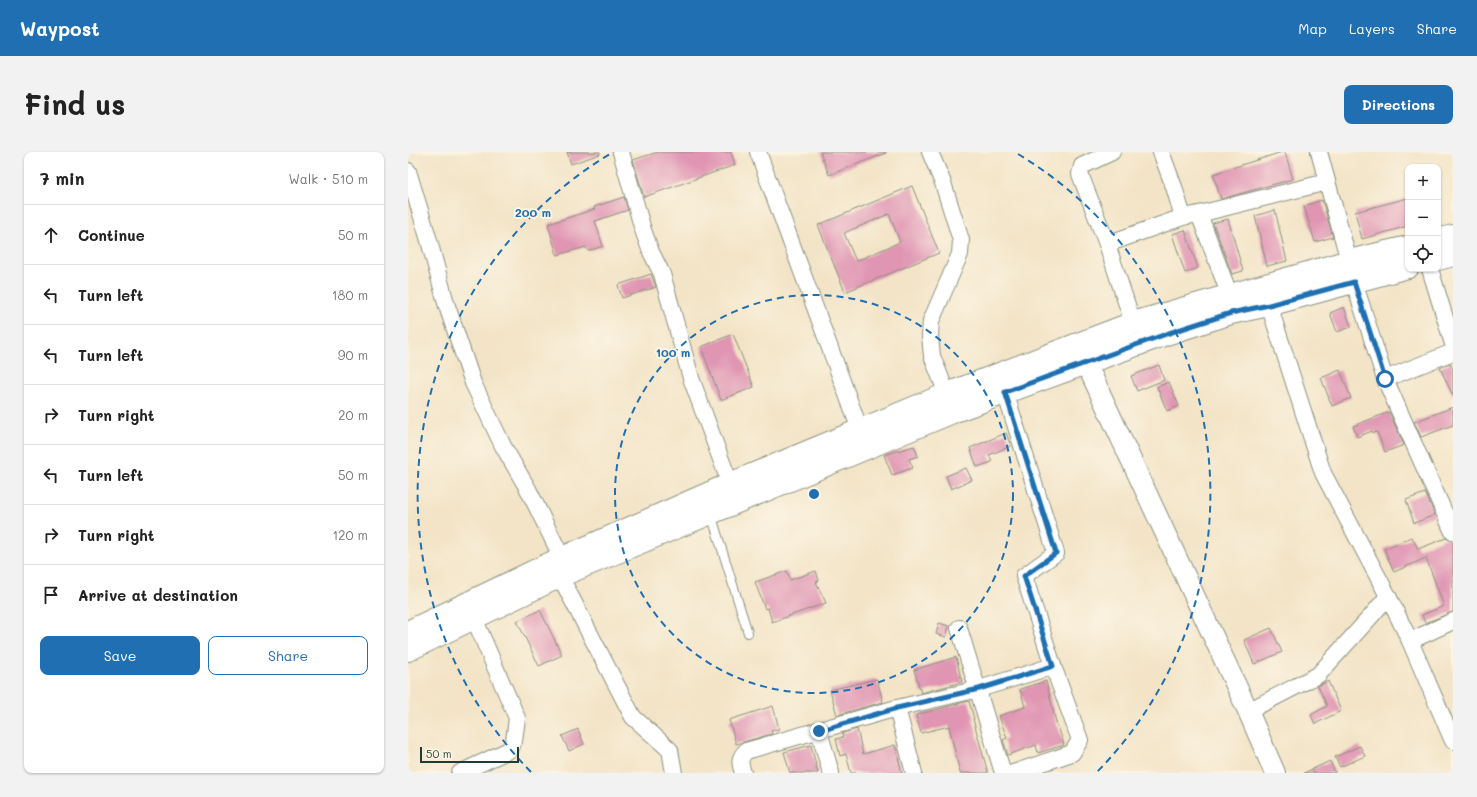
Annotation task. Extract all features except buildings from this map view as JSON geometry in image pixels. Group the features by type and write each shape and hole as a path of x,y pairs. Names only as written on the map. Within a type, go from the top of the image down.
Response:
{"main road":[{"path":"1441,239 1453,236"},
{"path":"408,650 474,618 561,567 730,484 947,394 1133,323 1349,261 1405,248"},
{"path":"1441,258 1453,255"},
{"path":"408,632 561,567 710,513 955,411 1005,392 1169,333 1231,313 1269,305 1405,267"}],"street":[{"path":"621,152 643,230 651,252 662,274 691,378 730,484"},
{"path":"758,152 860,430"},
{"path":"930,152 943,184 961,240 960,254 931,321 930,336 932,356 947,394"},
{"path":"1112,152 1082,166 1080,174 1133,323"},
{"path":"1161,152 1183,217"},
{"path":"1319,152 1349,261"},
{"path":"408,171 418,200 446,303 473,383 503,446 528,489 561,567 633,718 670,750 674,773"},
{"path":"1106,244 1183,217 1328,182"},
{"path":"1199,214 1230,296"},
{"path":"1431,272 1453,344"},
{"path":"1354,282 1385,379 1453,532"},
{"path":"1269,305 1323,473 1410,641 1453,741"},
{"path":"1385,379 1453,352"},
{"path":"1086,363 1248,711 1275,773"},
{"path":"1005,392 1056,553 1024,576 1053,666 1080,740 1072,753 1013,773"},
{"path":"1248,711 1318,675 1388,596"},
{"path":"460,773 509,750 514,741 516,732 517,718 474,618"},
{"path":"1410,641 1453,621"},
{"path":"959,628 979,689 1003,773"},
{"path":"743,773 740,763 741,756 746,751 897,708 979,689 1053,666"},
{"path":"897,708 914,773"},
{"path":"819,731 831,773"}],"lane":[{"path":"710,513 748,633"}],"route":[{"path":"819,731 897,708 979,689 1053,666 1024,576 1056,553 1005,392 1169,333 1231,313 1269,305 1354,282 1385,379"}]}
